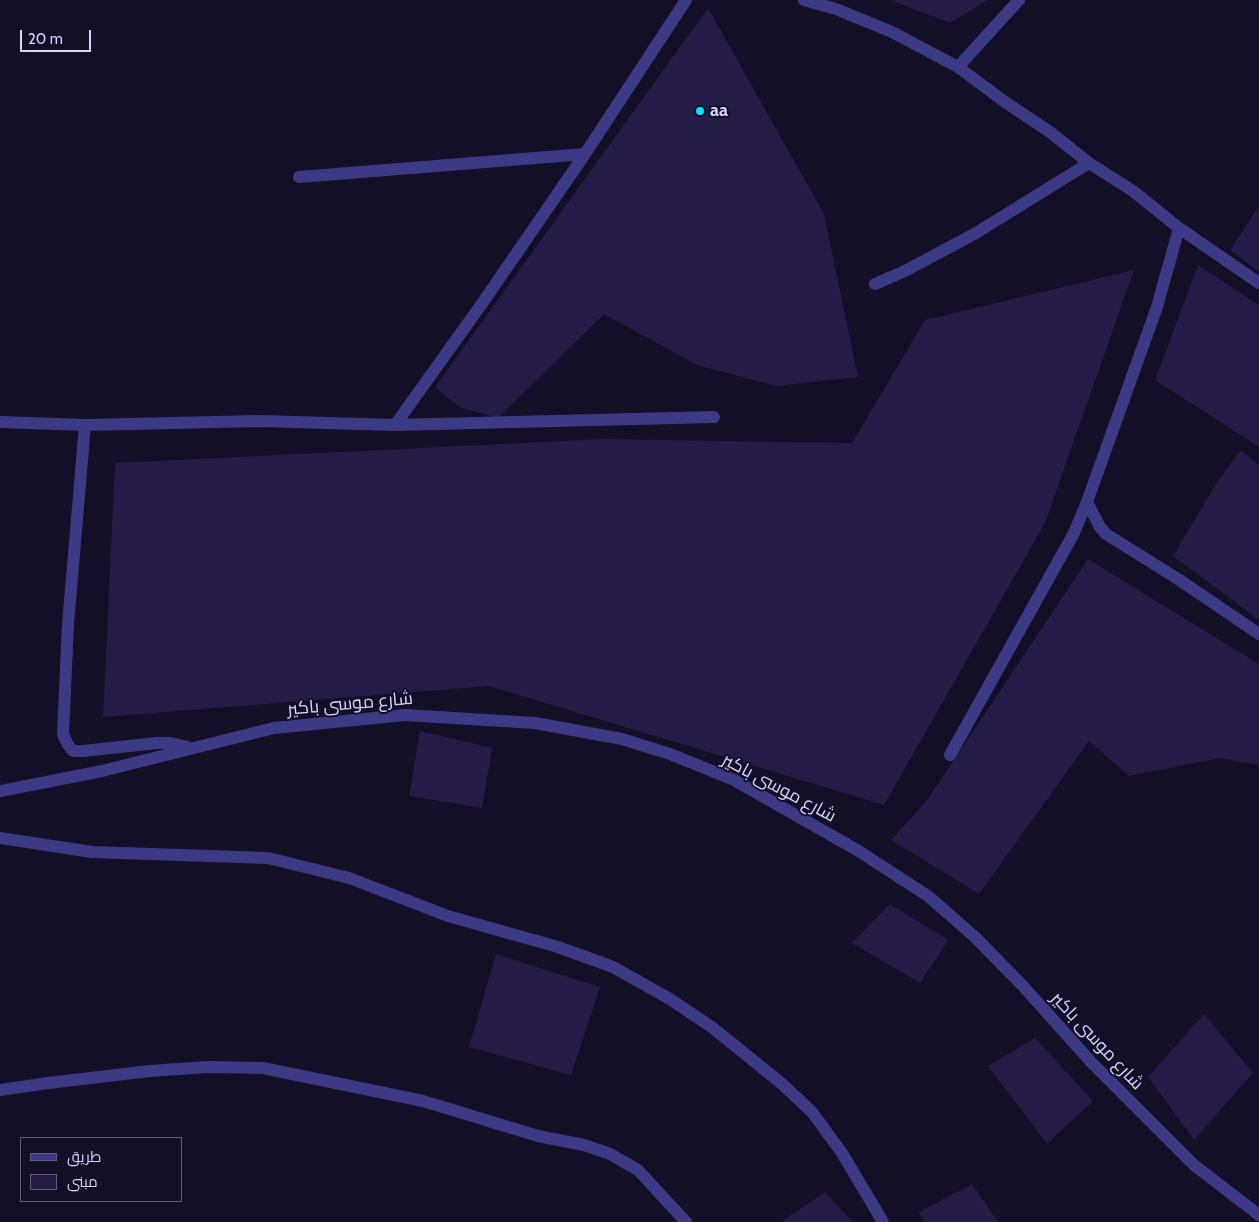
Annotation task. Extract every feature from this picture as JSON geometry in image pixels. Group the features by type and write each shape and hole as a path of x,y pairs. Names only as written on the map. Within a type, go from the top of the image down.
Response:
{"street":[{"path":"395,425 586,154 686,0"},
{"path":"804,0 836,9 892,32 958,67 1089,162 1133,191 1179,228 1259,283"},
{"path":"958,67 1019,0"},
{"path":"299,176 586,154"},
{"path":"875,284 906,271 976,233 1089,162"},
{"path":"950,755 1074,533 1087,502 1157,307 1179,228"},
{"path":"0,422 85,425 260,421 395,425 714,417"},
{"path":"85,425 68,624 63,734 73,751 83,752 157,743 170,743 192,748"},
{"path":"1087,502 1100,527 1106,534 1178,579 1259,634"},
{"name":"شارع موسى باكير","path":"0,791 102,771 274,728 405,715 535,723 622,739 670,754 734,780 857,850 928,896 974,937 1022,985 1092,1063 1194,1165 1259,1215"},
{"path":"0,838 92,852 268,858 349,878 448,916 558,947 613,968 670,999 713,1028 781,1083 812,1112 842,1153 883,1222"},
{"path":"0,1090 150,1071 207,1067 263,1068 423,1101 538,1136 584,1145 610,1154 638,1170 686,1222"}],"building":[{"path":"891,0 988,0 950,23"},
{"name":"aa","path":"708,8 824,214 858,377 776,386 697,365 604,314 498,418 459,407 435,387"},
{"path":"1259,206 1259,272 1230,250"},
{"path":"1198,265 1259,305 1259,447 1155,380"},
{"path":"1134,270 1045,523 884,805 489,686 103,717 115,463 603,439 852,443 925,320"},
{"path":"1241,450 1259,465 1259,620 1173,556 1219,479"},
{"path":"1088,559 1259,664 1259,765 1220,758 1129,776 1089,741 979,894 891,840 927,800"},
{"path":"420,731 492,748 482,808 409,796"},
{"path":"890,904 948,940 920,983 852,943"},
{"path":"496,954 600,987 571,1075 469,1047"},
{"path":"1204,1014 1253,1073 1194,1140 1148,1077"},
{"path":"1035,1038 1093,1101 1047,1144 988,1066"},
{"path":"972,1184 998,1222 924,1222 919,1212"},
{"path":"825,1192 853,1222 781,1222"}],"place":[{"name":"aa","path":"700,111"}]}
